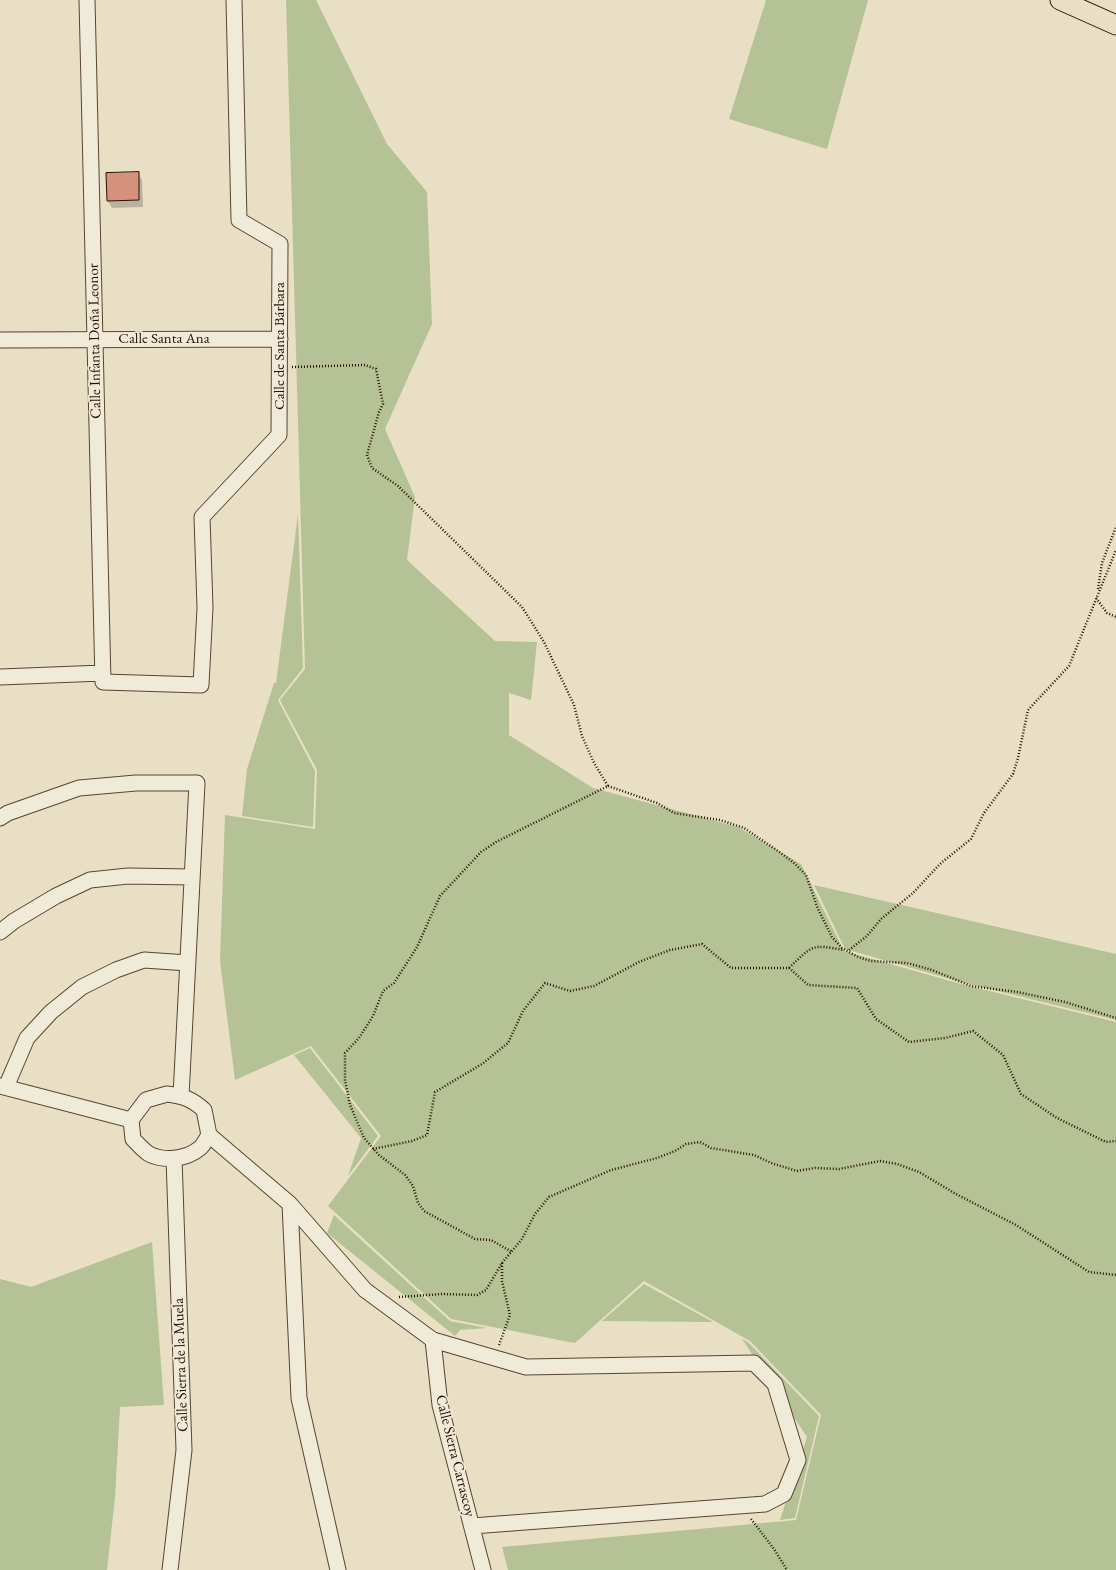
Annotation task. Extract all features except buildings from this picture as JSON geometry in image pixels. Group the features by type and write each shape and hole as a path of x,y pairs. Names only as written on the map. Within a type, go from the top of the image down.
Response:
{"main road":[{"path":"1070,2 1116,25"}],"street":[{"name":"Calle Infanta Doña Leonor","path":"87,0 103,677"},
{"name":"Calle de Santa Bárbara","path":"103,677 201,685 205,608 202,517 279,434 280,244 239,220 234,0"},
{"name":"Calle Santa Ana","path":"0,340 280,339"},
{"path":"0,677 103,677"},
{"path":"0,818 8,813 79,788 136,783 196,783 181,1096"},
{"path":"0,932 14,921 56,896 90,880 128,876 192,877"},
{"path":"131,1120 3,1087 27,1038 51,1012 82,987 116,970 144,960 188,963"},
{"path":"209,1135 201,1147 191,1154 174,1158 162,1158 149,1154 132,1139 131,1120 146,1100 166,1094 192,1099 204,1110 209,1135 290,1204 365,1290 433,1340 526,1367 754,1363 775,1384 798,1460 784,1494 765,1504 472,1526"},
{"name":"Calle Sierra de la Muela","path":"170,1570 184,1450 174,1158"},
{"path":"290,1204 299,1398 338,1570"},
{"name":"Calle Sierra Carrascoy","path":"433,1340 440,1404 483,1570"}],"path":[{"path":"280,368 365,365 376,369 383,404 379,412 367,455 372,468 398,486 522,607 544,642 574,705 582,736 591,756 608,786 657,803 674,813 720,820 744,828 778,851 793,862 806,875 818,910 832,937 842,948 849,950 858,957 871,961 907,964 932,970 971,986 1017,992 1065,1002 1116,1018"},
{"path":"1116,527 1102,564 1096,598 1107,613 1116,617"},
{"path":"789,968 807,950 819,946 849,950 867,936 881,920 913,893 941,863 970,839 984,813 1013,774 1018,758 1028,710 1069,666 1116,550"},
{"path":"512,1252 491,1240 475,1239 424,1211 418,1203 412,1186 405,1175 379,1156 364,1138 350,1105 345,1080 345,1053 359,1038 373,1016 383,991 394,983 417,947 440,896 481,852 496,842 608,786"},
{"path":"373,1148 412,1142 427,1135 435,1092 482,1064 508,1043 523,1011 544,983 570,990 594,986 639,962 670,950 702,944 731,968 789,968 808,985 858,988 876,1019 909,1042 945,1038 973,1031 1004,1055 1021,1094 1057,1118 1106,1142 1116,1141"},
{"path":"376,1298 418,1297 442,1294 477,1295 486,1290 502,1263 522,1239 535,1214 548,1197 611,1170 658,1158 675,1151 686,1144 700,1142 711,1148 754,1155 771,1163 797,1171 815,1168 839,1169 880,1161 897,1164 920,1172 956,1194 1016,1225 1089,1272 1116,1275"},
{"path":"494,1358 510,1315 502,1281 502,1263"},
{"path":"741,1506 774,1549 787,1570"}],"green space":[{"path":"286,0 316,0 387,144 427,192 432,324 385,429 415,497 407,560 495,641 537,642 531,700 509,693 509,735 593,788 738,827 801,864 844,951 961,984 1116,1022 1116,1570 508,1570 502,1547 796,1520 821,1415 750,1341 644,1281 575,1343 451,1319 328,1206 381,1136 311,1046 235,1080 220,961 225,815 315,829 317,770 280,700 305,669"},
{"path":"766,0 868,0 827,149 729,119"},
{"path":"298,514 303,668 278,700 315,771 313,827 242,816 247,769 274,683 276,683"},
{"path":"814,885 1116,954 1116,1020 961,982 845,949"},
{"path":"310,1048 378,1136 348,1176 361,1138 294,1055"},
{"path":"334,1215 450,1321 487,1328 460,1330 455,1336 327,1233"},
{"path":"152,1242 164,1405 120,1407 115,1497 107,1570 0,1570 0,1279 31,1287"},
{"path":"644,1284 713,1322 602,1321"},
{"path":"742,1339 749,1343 819,1416 795,1518 780,1520 807,1437"}]}
